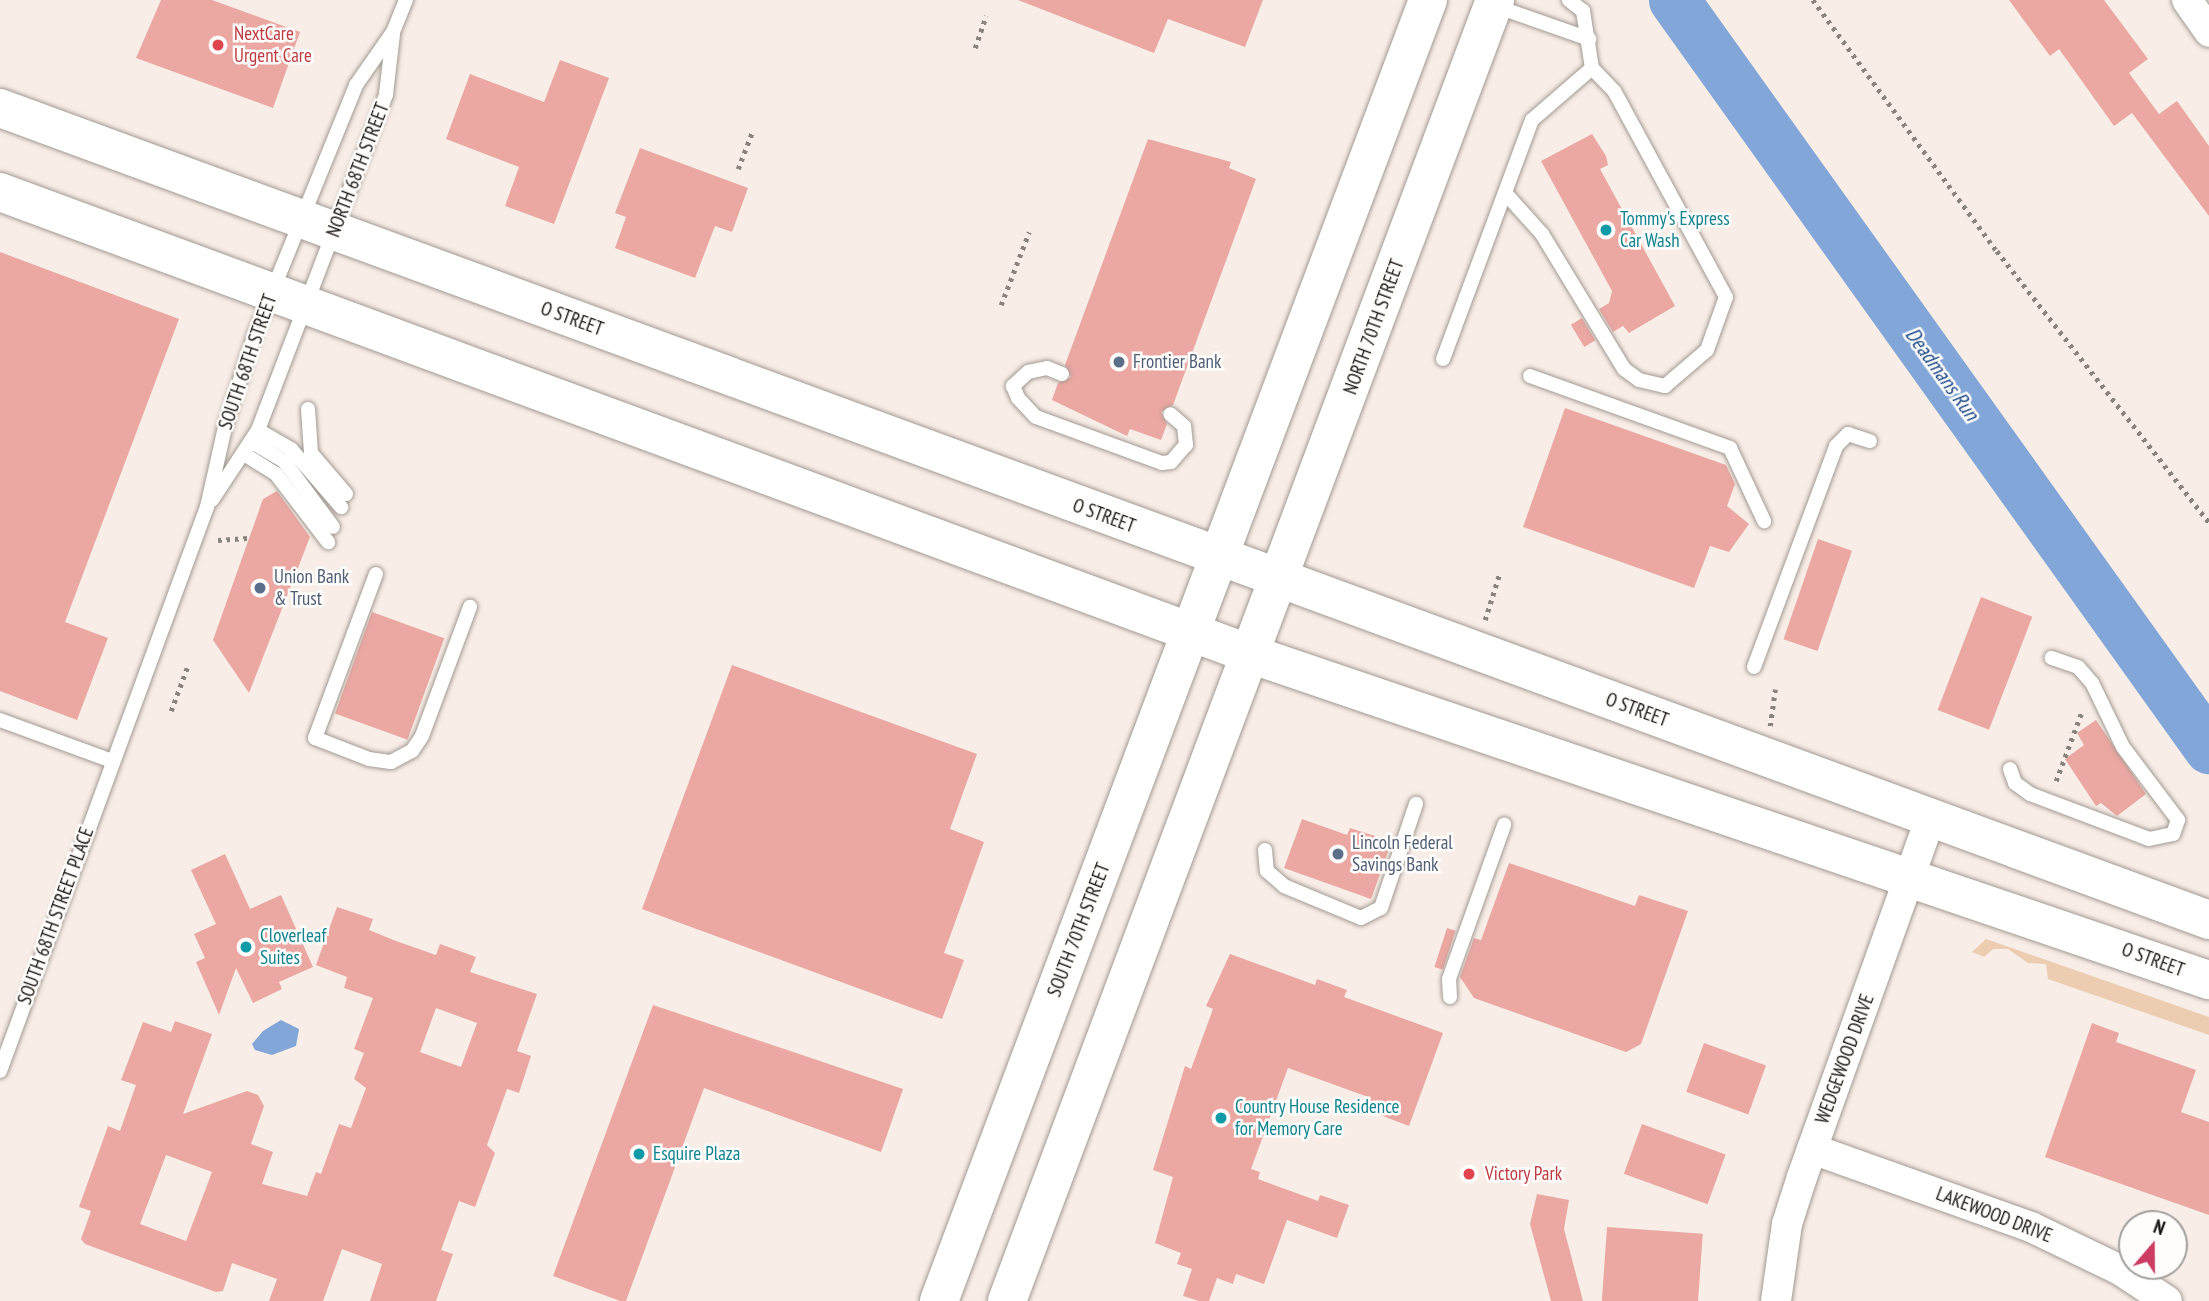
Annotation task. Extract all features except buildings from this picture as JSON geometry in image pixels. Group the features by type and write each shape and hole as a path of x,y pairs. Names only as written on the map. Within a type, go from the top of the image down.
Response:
{"main road":[{"path":"1220,559 1427,0"},
{"name":"NORTH 70TH STREET","path":"1253,655 1490,2"},
{"name":"O STREET","path":"0,108 1930,820 2209,920"},
{"name":"O STREET","path":"0,192 1253,655 1559,763 1910,874 2209,980"},
{"name":"SOUTH 70TH STREET","path":"939,1301 1220,559"},
{"path":"1007,1301 1253,655"}],"street":[{"path":"2186,0 2209,32"},
{"name":"WEDGEWOOD DRIVE","path":"1776,1301 1787,1224 1930,820"},
{"name":"LAKEWOOD DRIVE","path":"1812,1149 2031,1227 2120,1270 2167,1301"}],"lane":[{"name":"NORTH 68TH STREET","path":"307,305 317,227 356,85 393,32 406,0"},
{"path":"1506,194 1542,234 1624,369 1639,380 1665,386 1707,350 1727,297 1614,91 1592,68 1590,39 1583,11 1569,0"},
{"path":"1490,2 1590,39"},
{"name":"NORTH 68TH STREET","path":"317,227 386,94 393,32"},
{"path":"1443,359 1532,120 1592,68"},
{"name":"SOUTH 68TH STREET","path":"112,761 207,507 226,423 272,292 317,227"},
{"name":"SOUTH 68TH STREET","path":"207,507 251,442 307,305"},
{"path":"1062,374 1047,368 1028,372 1013,386 1018,398 1036,417 1161,463 1171,462 1186,445 1184,426 1170,414"},
{"path":"1530,376 1730,448 1763,521"},
{"path":"251,442 291,449 343,500 310,453 308,409"},
{"path":"1754,667 1836,446 1847,434 1870,441"},
{"path":"251,442 284,461 333,527"},
{"path":"251,442 328,542"},
{"path":"376,574 315,738 369,759 391,762 412,751 422,736 470,607"},
{"path":"2010,769 2015,783 2030,793 2149,839 2163,840 2178,820 2123,747 2092,683 2078,667 2052,658"},
{"path":"0,720 112,761"},
{"name":"SOUTH 68TH STREET PLACE","path":"0,1071 112,761"},
{"path":"1265,850 1267,871 1284,886 1361,918 1381,908 1416,804"},
{"path":"1450,997 1448,979 1504,825"}],"path":[{"path":"1813,0 1997,251 2209,522"},
{"path":"975,47 986,16"},
{"path":"738,169 752,132"},
{"path":"1001,305 1029,232"},
{"path":"194,542 248,538"},
{"path":"1483,624 1499,576"},
{"path":"171,711 187,668"},
{"path":"1770,726 1775,689"},
{"path":"2051,795 2084,703"}],"shaded area":[{"path":"1986,939 2209,1017 2209,1035 2048,979 2046,964 2028,963 2008,949 1993,949 1984,957 1972,952"}],"water":[{"path":"281,1020 299,1029 296,1046 272,1055 255,1050 252,1044 263,1031"}],"waterway":[{"name":"Deadmans Run","path":"1674,0 2209,748"}],"place":[{"name":"NextCare Urgent Care","path":"218,45"},
{"name":"Tommy's Express Car Wash","path":"1606,230"},
{"name":"Frontier Bank","path":"1119,362"},
{"name":"Union Bank & Trust","path":"260,588"},
{"name":"Lincoln Federal Savings Bank","path":"1338,854"},
{"name":"Cloverleaf Suites","path":"246,947"},
{"name":"Country House Residence for Memory Care","path":"1221,1118"},
{"name":"Esquire Plaza","path":"639,1154"},
{"name":"Victory Park","path":"1469,1174"}]}
